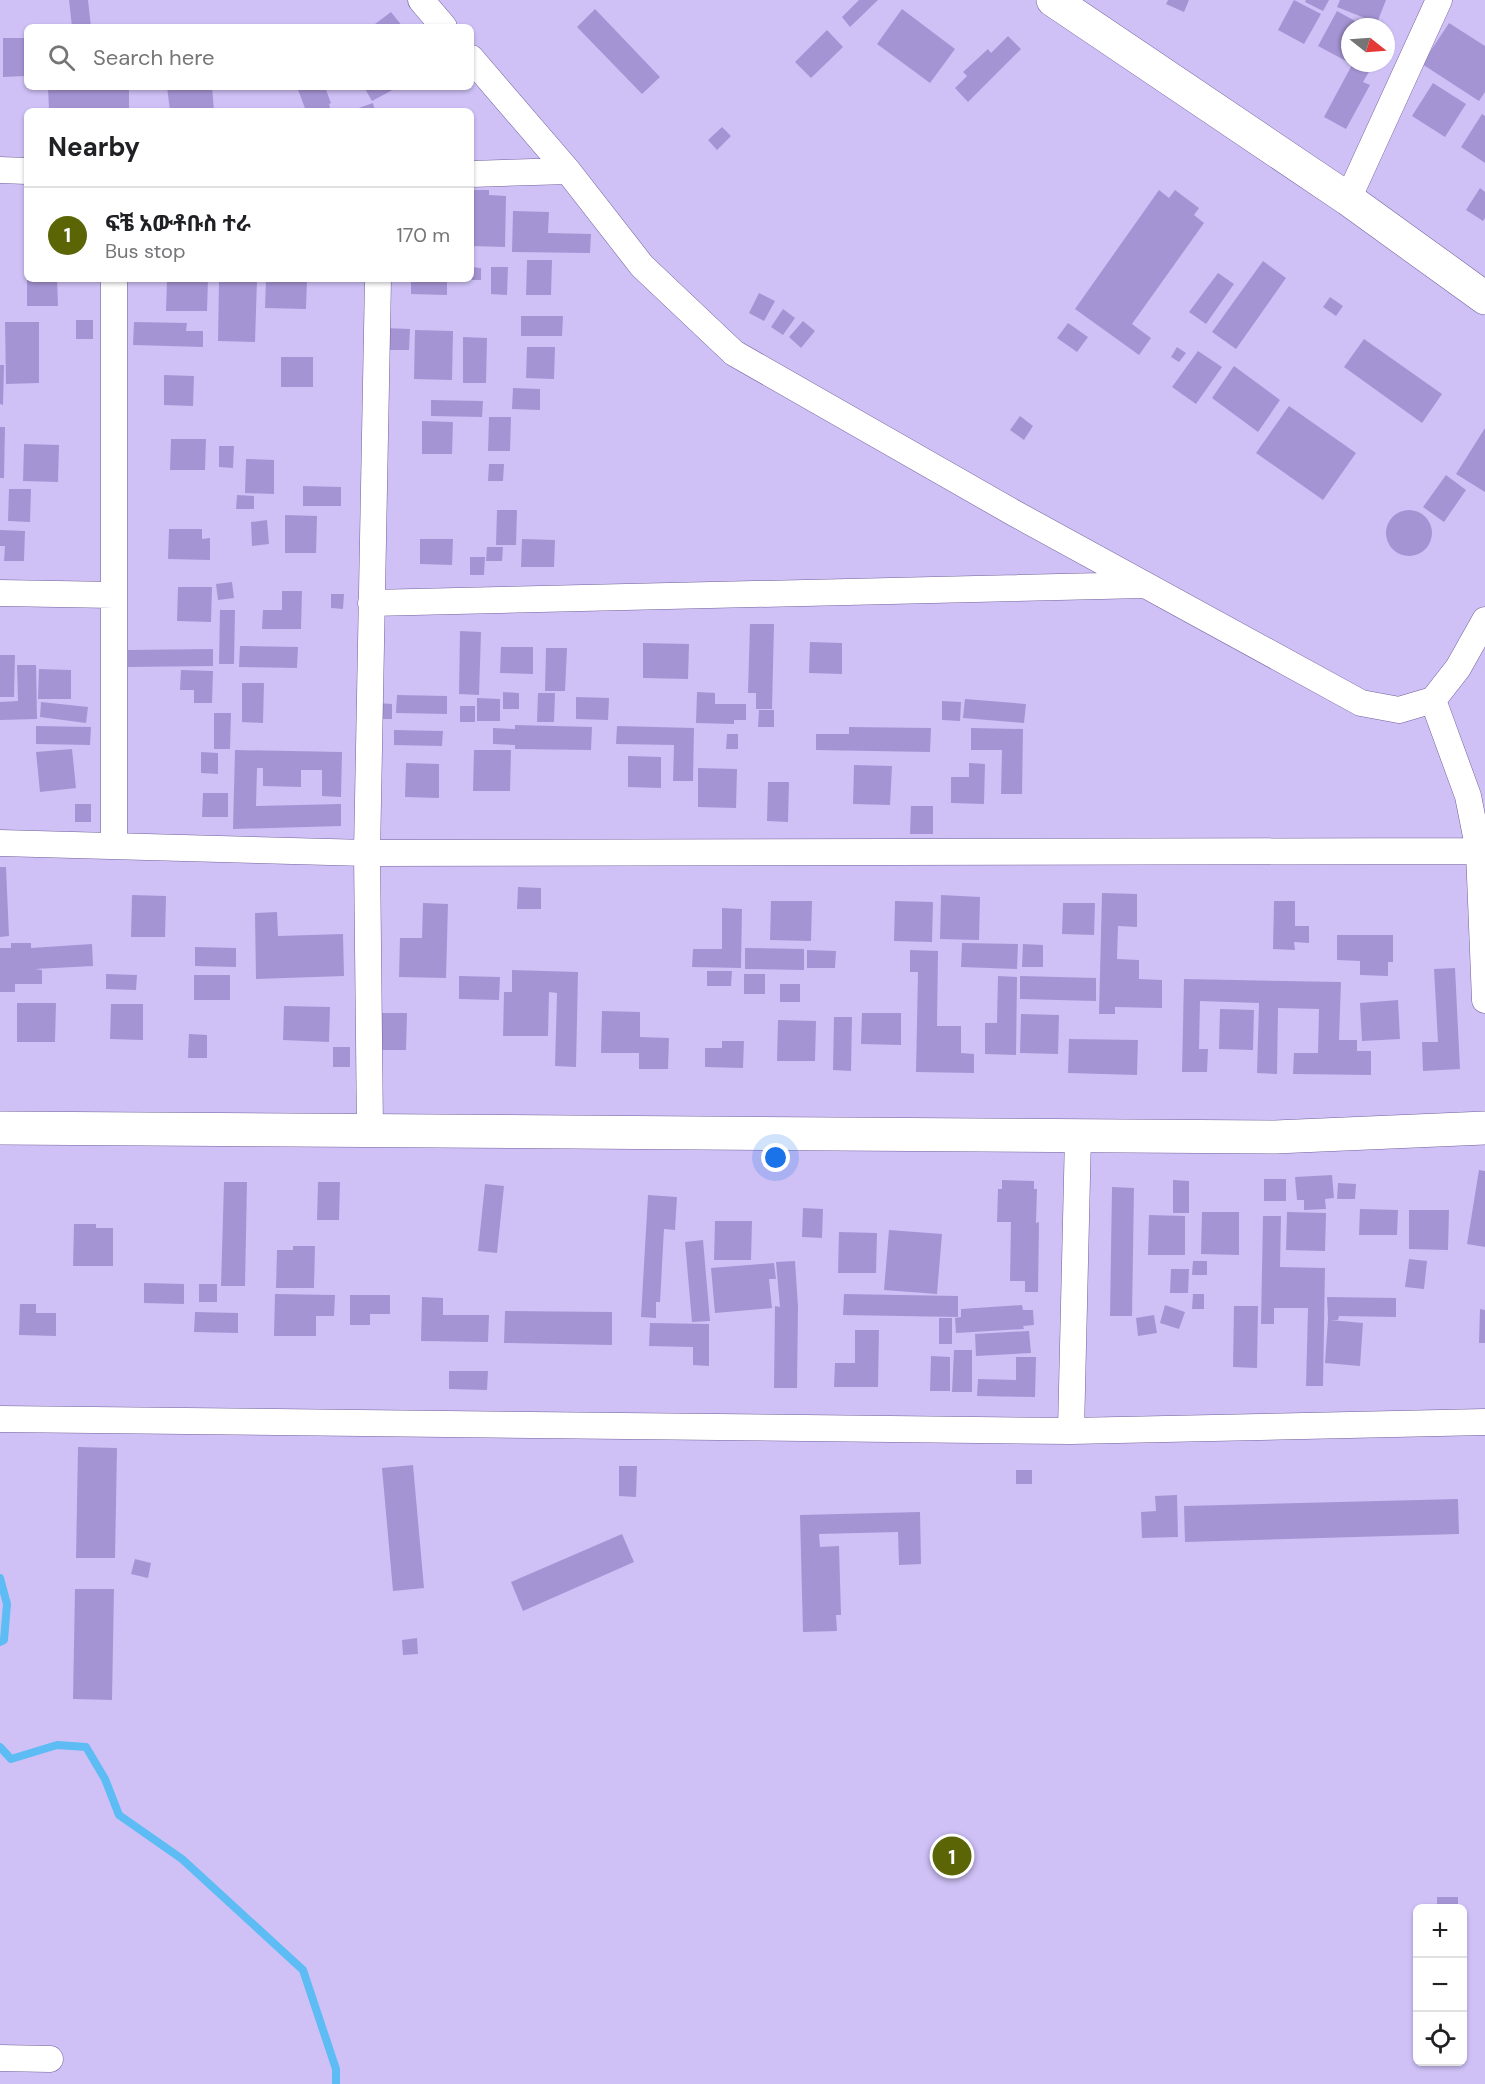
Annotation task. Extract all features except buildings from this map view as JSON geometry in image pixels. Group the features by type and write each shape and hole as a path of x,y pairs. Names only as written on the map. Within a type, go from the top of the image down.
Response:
{"street":[{"path":"421,0 441,24"},
{"path":"1053,0 1348,199 1485,298"},
{"path":"1348,199 1439,0"},
{"path":"474,61 568,171 642,266 734,353 1145,585 1361,703 1399,710 1432,700 1458,668 1485,620"},
{"path":"0,170 24,171"},
{"path":"474,174 568,171"},
{"path":"114,282 114,846"},
{"path":"370,1131 367,853 378,282"},
{"path":"371,603 1145,585"},
{"path":"0,593 114,595"},
{"path":"1432,700 1468,796 1479,851 1485,999"},
{"path":"0,843 367,853 1479,851"},
{"path":"0,1128 1275,1137 1485,1128"},
{"path":"1071,1431 1078,1136"},
{"path":"0,1419 1071,1431 1485,1422"},
{"path":"0,2058 50,2060"}],"waterway":[{"path":"0,1578 7,1604 4,1640 0,1642"},
{"path":"0,1747 11,1759 57,1745 86,1747 105,1779 119,1815 182,1859 303,1970 336,2069 336,2084"}],"place":[{"name":"ፍቼ አውቶቡስ ተራ","path":"952,1856"}]}
